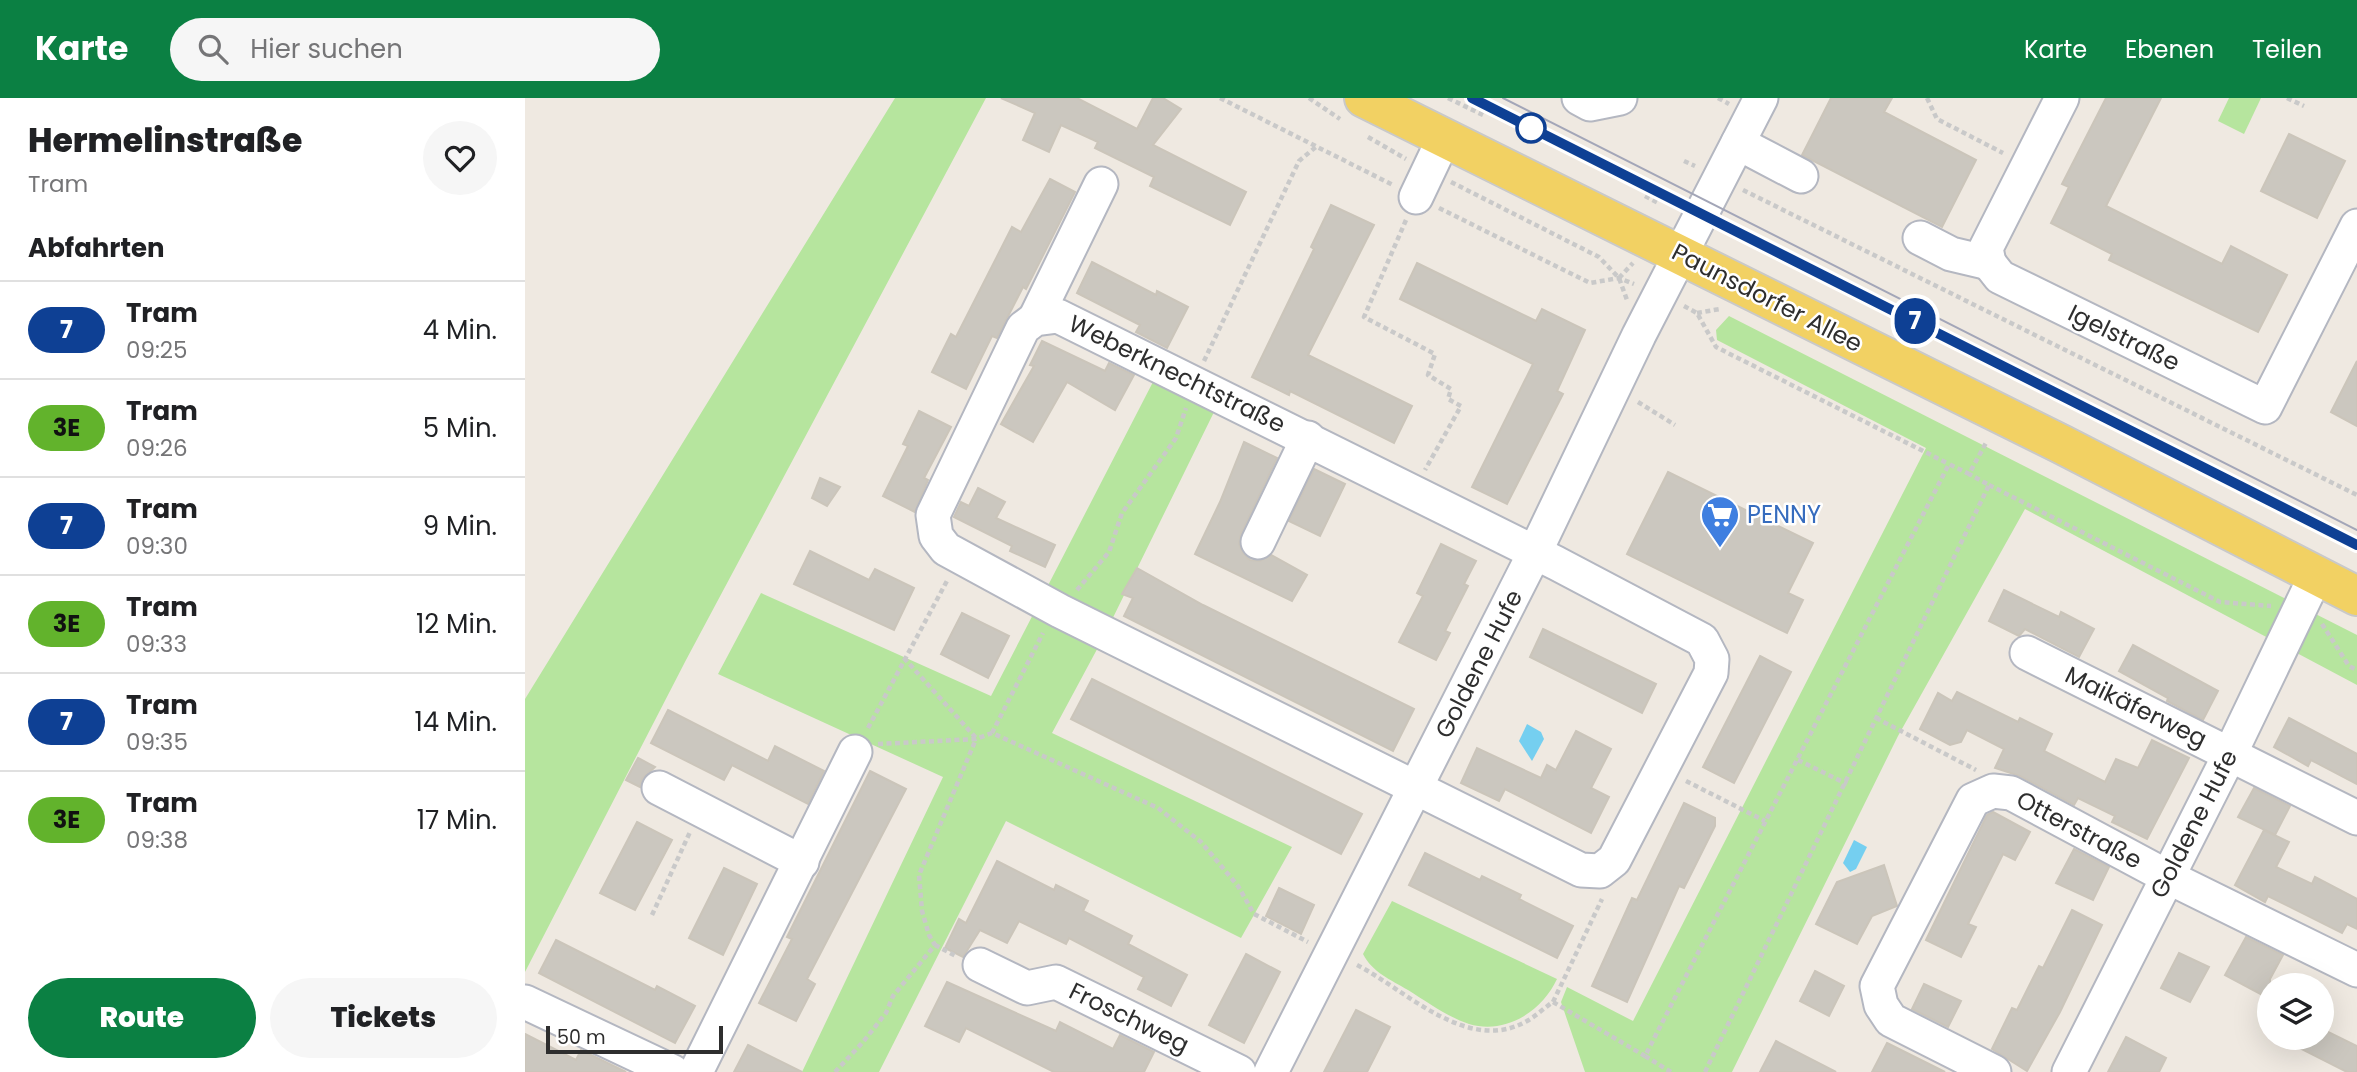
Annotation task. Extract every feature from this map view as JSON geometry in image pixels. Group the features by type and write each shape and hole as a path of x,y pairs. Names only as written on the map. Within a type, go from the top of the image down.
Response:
{"main road":[{"name":"Paunsdorfer Allee","path":"1358,118 1429,169 1682,254 2310,586 2357,596"}],"street":[{"name":"Goldene Hufe","path":"1271,1072 1417,788 1535,552 1639,335 1761,98"},
{"path":"1920,238 1951,254 1989,263 1986,248 2061,98"},
{"path":"1738,143 1801,176"},
{"path":"1035,319 1101,184"},
{"name":"Igelstraße","path":"1989,263 2000,277 2265,407 2357,226"},
{"name":"Weberknechtstraße","path":"1058,316 1194,382 1535,552 1702,640 1708,648 1711,673 1614,860 1600,871 1581,870 1061,611 946,549 936,536 933,514 1023,328 1035,319 1058,316"},
{"path":"1258,542 1308,438"},
{"name":"Goldene Hufe","path":"2069,1072 2230,754 2310,586"},
{"name":"Maikäferweg","path":"2027,653 2357,818"},
{"path":"695,1072 857,749"},
{"path":"659,788 802,862"},
{"name":"Otterstraße","path":"1994,1072 1891,1020 1881,1005 1877,986 1973,800 2001,790 2166,876 2357,970"},
{"name":"Froschweg","path":"980,965 1027,988 1056,982 1239,1072"},
{"path":"525,1002 673,1072"}],"path":[{"path":"1309,98 1358,118 1429,169 1599,257 1619,278 1628,302"},
{"path":"1448,98 1483,115"},
{"path":"1927,98 1937,119 2027,166"},
{"path":"2287,98 2304,106"},
{"path":"857,749 976,739 992,733 1031,652 1109,552 1122,513 1176,438 1194,382 1299,161 1317,146"},
{"path":"1413,491 1461,406 1448,399 1451,389 1427,375 1435,354 1364,317 1429,169"},
{"path":"1735,187 2357,495"},
{"path":"1645,196 1660,204"},
{"path":"1697,313 1717,347 2220,602 2271,606 2310,586 2349,666 2357,670"},
{"path":"1638,402 1675,425"},
{"path":"1969,474 1989,437"},
{"path":"1645,1056 1949,464"},
{"path":"1705,1072 1847,784 1876,718 1989,485"},
{"path":"857,749 961,557"},
{"path":"904,658 976,739"},
{"path":"1876,718 1967,764 2001,790"},
{"path":"992,733 1158,808 1201,842 1238,886 1254,914 1333,953 1431,1011 1470,1029 1510,1028 1527,1021 1553,1002 1604,895 1600,871"},
{"path":"835,1072 886,1013 893,996 935,945 922,911 919,874 976,739"},
{"path":"1798,760 1847,784"},
{"path":"1663,770 1765,821"},
{"path":"652,915 700,809"},
{"path":"1553,1002 1674,1072"}],"green space":[{"path":"895,98 986,98 686,660 525,972 525,699"},
{"path":"2229,98 2261,98 2244,134 2218,121"},
{"path":"1729,316 2357,635 2357,685 2025,509 1898,736 1732,1072 1585,1072 1561,1002 1567,987 1633,1021 1926,448 1717,340 1716,330"},
{"path":"1154,380 1214,412 1102,640 1052,733 1292,847 1241,938 1006,821 879,1072 802,1072 943,777 718,674 761,593 991,696"},
{"path":"1392,901 1557,979 1542,1001 1521,1018 1509,1023 1483,1027 1453,1017 1382,975 1371,966 1363,954"}],"water":[{"path":"1527,724 1541,732 1544,739 1532,761 1519,741"},
{"path":"1854,840 1867,847 1856,869 1850,872 1843,863"}],"building":[{"path":"1001,98 1077,98 1137,129 1153,98 1163,98 1181,109 1153,145 1246,192 1230,225 1150,186 1154,177 1095,148 1098,142 1061,125 1049,152 1023,140 1035,113"},
{"path":"1831,98 1892,98 1884,112 1976,160 1942,227 1802,155"},
{"path":"2106,98 2161,98 2106,206 2222,264 2231,246 2287,275 2258,332 2109,260 2112,254 2051,223 2069,187 2062,184"},
{"path":"2289,134 2345,161 2317,218 2261,191"},
{"path":"1050,179 1075,192 1026,289 1023,287 997,338 992,336 966,389 932,372 951,334 956,337 1012,227 1021,232"},
{"path":"1331,205 1374,225 1308,355 1412,406 1394,443 1290,391 1289,395 1252,377 1314,249 1311,247"},
{"path":"1092,262 1156,295 1157,291 1188,307 1167,348 1136,332 1140,325 1077,293"},
{"path":"1417,263 1536,321 1542,309 1585,330 1557,391 1563,394 1507,504 1472,487 1533,364 1400,299"},
{"path":"1042,341 1105,371 1109,363 1134,375 1115,410 1067,382 1033,442 1001,424 1034,366 1030,365"},
{"path":"2357,361 2357,426 2331,412"},
{"path":"919,411 951,427 924,478 928,480 915,512 883,496 908,446 903,444"},
{"path":"1244,442 1277,458 1241,534 1239,544 1250,560 1260,561 1271,555 1307,575 1292,601 1195,554"},
{"path":"1314,469 1345,484 1320,536 1289,521"},
{"name":"PENNY","path":"1668,472 1813,543 1788,593 1803,600 1787,633 1627,554"},
{"path":"820,478 840,487 827,506 812,498"},
{"path":"978,488 1005,502 996,518 1055,545 1045,567 1010,551 1012,546 954,517 961,502 969,506"},
{"path":"1441,544 1476,561 1464,584 1468,586 1445,631 1450,633 1436,660 1399,642 1423,596 1417,593"},
{"path":"810,551 869,580 875,569 914,588 894,630 794,584"},
{"path":"1137,568 1203,605 1414,709 1393,751 1124,616 1133,598 1122,594"},
{"path":"2004,590 2059,617 2061,612 2094,629 2079,657 2025,629 2019,636 1989,621"},
{"path":"962,613 1009,636 988,678 941,654"},
{"path":"1543,629 1656,684 1642,713 1530,657"},
{"path":"2133,645 2218,691 2203,720 2119,671"},
{"path":"1760,656 1791,672 1734,783 1703,767"},
{"path":"1092,679 1362,814 1341,854 1071,719"},
{"path":"1957,692 2018,722 2020,718 2052,734 2044,751 2105,782 2116,759 2138,768 2152,740 2189,758 2147,839 2112,822 2115,816 2078,798 2074,805 2020,776 1995,768 2004,749 1967,730 1961,742 1950,745 1920,729 1938,693 1952,701"},
{"path":"668,710 768,761 775,746 824,771 808,804 732,765 724,780 651,743"},
{"path":"2289,718 2357,754 2357,784 2311,760 2308,766 2274,747"},
{"path":"1576,731 1611,749 1591,788 1609,797 1591,833 1505,789 1499,801 1461,783 1477,748 1541,778 1547,765 1556,770"},
{"path":"638,758 655,767 642,779 640,787 626,780"},
{"path":"870,771 906,789 807,979 815,984 796,1021 759,1003 792,939 787,937"},
{"path":"2254,788 2290,806 2275,835 2238,817"},
{"path":"1684,803 1715,818 1715,826 1684,888 1679,886 1627,1002 1592,986 1632,898 1637,900"},
{"path":"1993,812 2030,832 2015,860 2003,854 1968,924 1976,927 1961,957 1926,940 1987,815"},
{"path":"637,822 672,840 635,910 600,893"},
{"path":"2264,830 2289,842 2276,867 2312,884 2315,877 2357,899 2357,929 2347,924 2342,933 2268,896 2265,902 2235,885"},
{"path":"2074,849 2109,867 2093,900 2056,883"},
{"path":"1425,853 1480,880 1482,876 1521,895 1519,899 1573,926 1557,958 1409,885"},
{"path":"997,861 1054,890 1056,885 1088,901 1083,911 1132,936 1128,944 1187,975 1171,1006 1138,989 1144,977 1069,938 1066,944 1019,921 1007,943 980,930 963,957 945,948 959,919 966,923"},
{"path":"1884,865 1897,906 1872,916 1857,944 1816,924 1837,882"},
{"path":"724,868 757,884 723,955 689,938"},
{"path":"1279,888 1314,905 1301,934 1266,916"},
{"path":"2072,910 2102,925 2060,1012 2027,1071 1992,1049 2012,1008 2017,1010 2039,966 2043,968"},
{"path":"2246,937 2283,955 2273,973 2257,973 2257,992 2225,975"},
{"path":"556,940 655,990 657,986 695,1006 675,1043 539,973"},
{"path":"2179,953 2209,967 2190,1002 2161,988"},
{"path":"1246,954 1280,972 1244,1043 1209,1025"},
{"path":"1815,971 1844,986 1829,1016 1800,1001"},
{"path":"947,982 1056,1031 1060,1022 1113,1049 1120,1035 1154,1052 1144,1072 1054,1072 966,1028 959,1042 925,1026"},
{"path":"1924,984 1961,1001 1948,1027 1912,1009"},
{"path":"1356,1010 1390,1027 1367,1072 1324,1072"},
{"path":"525,1034 576,1060 581,1050 626,1072 525,1072"},
{"path":"2334,1035 2357,1046 2357,1072 2347,1072 2304,1050 2334,1050"},
{"path":"2126,1037 2166,1058 2159,1072 2108,1072"},
{"path":"1776,1041 1836,1072 1760,1072"},
{"path":"1887,1043 1945,1072 1872,1072"},
{"path":"748,1045 802,1072 734,1072"}],"tram line":[{"path":"1472,98 2357,545"},
{"name":"7","path":"1472,98 1703,212 2357,545"},
{"path":"1503,98 2357,530"}],"place":[{"name":"PENNY","path":"1720,549"}]}
